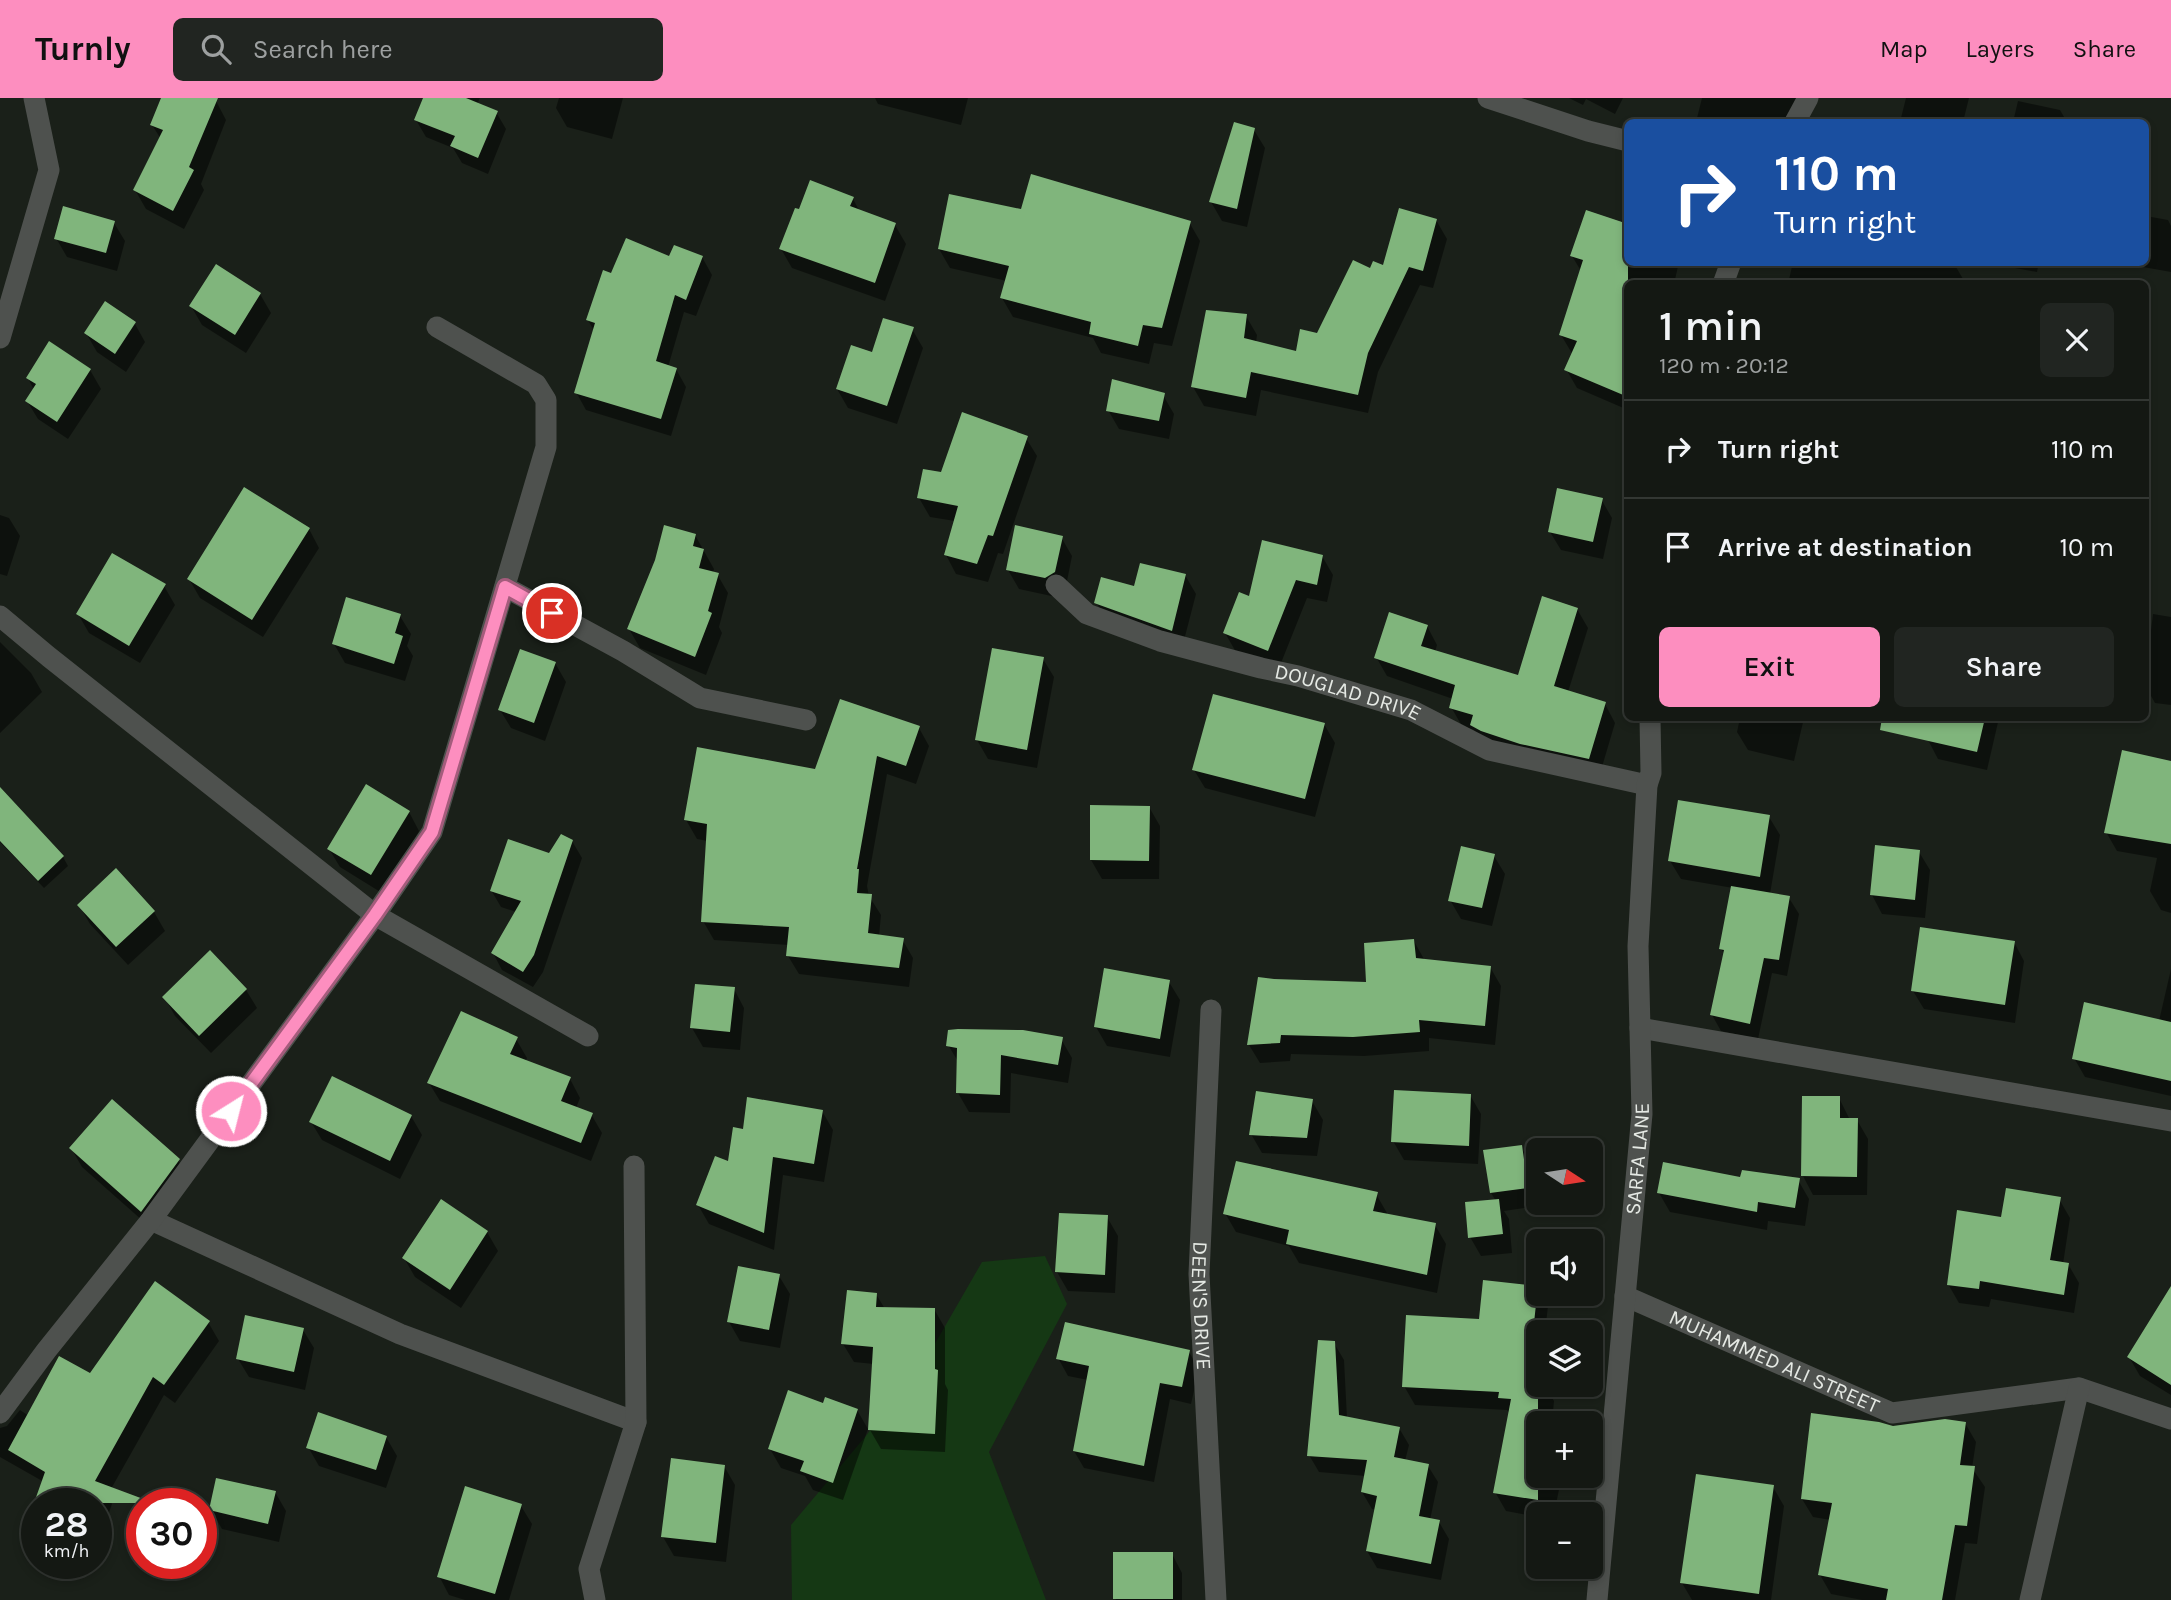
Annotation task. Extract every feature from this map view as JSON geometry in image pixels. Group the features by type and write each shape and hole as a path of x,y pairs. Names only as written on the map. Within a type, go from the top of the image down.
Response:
{"street":[{"path":"0,338 48,170 34,98"},
{"path":"1488,98 1624,140"},
{"path":"1797,119 1808,98"},
{"path":"0,1413 151,1220 375,915 432,832 546,447 546,400 536,384 437,327"},
{"name":"DOUGLAD DRIVE","path":"1056,585 1087,614 1160,641 1250,666 1298,676 1411,709 1489,750 1647,785"},
{"path":"505,587 623,651 700,698 806,720"},
{"path":"0,616 375,915 588,1036"},
{"name":"SARFA LANE","path":"1597,1600 1642,1114 1638,946 1647,785 1651,773 1650,721"},
{"name":"DEEN'S DRIVE","path":"1211,1010 1199,1274 1216,1600"},
{"path":"1640,1028 2171,1121"},
{"path":"595,1600 589,1569 636,1422 634,1166"},
{"path":"151,1220 400,1334 636,1422"},
{"name":"MUHAMMED ALI STREET","path":"1625,1296 1892,1413 2079,1388 2171,1419"},
{"path":"2031,1600 2079,1388"}],"green space":[{"path":"1045,1256 1067,1304 989,1452 1046,1600 792,1600 791,1525 865,1437 929,1354 982,1262"}],"building":[{"path":"161,98 218,98 189,167 194,170 173,211 133,190 163,130 150,125"},
{"path":"423,98 466,98 498,111 478,158 450,146 455,136 414,120"},
{"path":"1234,122 1255,128 1237,209 1209,202"},
{"path":"1031,174 1191,221 1162,328 1143,325 1138,346 1089,334 1091,322 1000,298 1009,266 938,249 949,194 1021,209"},
{"path":"810,180 854,197 850,206 896,223 875,283 779,249 795,208 799,209"},
{"path":"63,206 115,221 106,253 54,239"},
{"path":"1399,208 1437,219 1423,271 1409,267 1368,353 1358,395 1251,372 1246,398 1191,387 1206,310 1247,314 1244,338 1296,351 1300,329 1317,333 1353,260 1370,268 1373,261 1383,265"},
{"path":"1586,210 1624,223 1624,266 1628,266 1628,280 1624,280 1624,395 1564,370 1577,341 1559,335 1583,260 1570,256"},
{"path":"626,238 669,256 674,245 703,256 686,300 675,295 656,361 677,368 661,419 574,393 595,323 586,320 603,270 611,273"},
{"path":"216,264 261,293 235,335 189,306"},
{"path":"105,301 136,322 115,354 84,333"},
{"path":"883,318 914,327 887,406 836,389 851,345 872,352"},
{"path":"49,341 91,369 57,422 25,401 36,384 26,378"},
{"path":"1112,379 1165,393 1159,421 1106,411"},
{"path":"962,412 1028,436 993,536 988,535 977,564 944,555 958,506 917,498 923,469 941,472"},
{"path":"244,487 310,528 252,620 187,579"},
{"path":"1557,488 1603,498 1593,542 1548,532"},
{"path":"664,525 696,534 693,546 704,549 699,568 719,573 708,611 712,613 695,657 627,629 655,560"},
{"path":"1015,525 1063,536 1055,572 1045,578 1006,570"},
{"path":"1262,540 1323,555 1317,585 1296,580 1268,651 1223,633 1239,592 1249,596"},
{"path":"112,553 166,584 129,646 76,614"},
{"path":"1140,563 1186,574 1172,631 1094,603 1101,577 1134,586"},
{"path":"1542,596 1578,608 1554,686 1606,702 1589,759 1520,744 1481,731 1470,725 1473,715 1449,708 1455,685 1374,658 1389,612 1428,625 1421,646 1518,675"},
{"path":"346,597 401,614 395,633 403,636 394,664 332,644"},
{"path":"992,648 1044,657 1027,750 975,740"},
{"path":"520,649 556,662 534,723 498,710"},
{"path":"1213,694 1325,723 1305,799 1192,770"},
{"path":"840,699 920,726 906,766 877,756 857,869 857,893 872,894 868,933 904,938 899,968 786,956 789,927 701,922 707,824 684,820 697,747 815,769"},
{"path":"1882,721 1984,721 1977,752 1880,730"},
{"path":"2122,750 2171,761 2171,844 2104,833"},
{"path":"366,784 410,811 371,875 327,849"},
{"path":"0,787 64,856 38,881 0,841"},
{"path":"1678,800 1770,815 1760,877 1668,861"},
{"path":"1090,805 1150,806 1149,861 1090,860"},
{"path":"561,834 573,840 534,955 523,972 491,953 521,901 490,891 508,839 549,853"},
{"path":"1875,845 1920,850 1915,900 1870,895"},
{"path":"1461,846 1495,854 1482,908 1448,901"},
{"path":"116,868 155,911 116,947 77,905"},
{"path":"1731,886 1790,896 1779,960 1764,958 1750,1024 1710,1015 1724,950 1719,949"},
{"path":"1920,927 2015,941 2005,1005 1911,991"},
{"path":"1414,939 1416,958 1491,966 1485,1026 1419,1020 1420,1032 1353,1037 1281,1035 1280,1043 1247,1045 1258,977 1366,982 1364,943"},
{"path":"210,950 247,989 199,1036 162,997"},
{"path":"1104,968 1170,980 1160,1039 1094,1027"},
{"path":"695,984 735,987 730,1032 690,1028"},
{"path":"2084,1002 2171,1022 2171,1081 2072,1059"},
{"path":"461,1011 518,1037 510,1054 571,1077 561,1101 593,1113 581,1143 427,1083"},
{"path":"948,1030 1023,1030 1063,1037 1058,1065 1001,1055 1000,1095 956,1093 957,1048 946,1046"},
{"path":"332,1076 412,1115 390,1161 309,1122"},
{"path":"1394,1090 1471,1094 1469,1146 1391,1142"},
{"path":"1256,1091 1313,1099 1307,1138 1249,1135"},
{"path":"1802,1096 1840,1096 1840,1118 1858,1118 1857,1177 1801,1176"},
{"path":"747,1097 823,1110 814,1164 773,1157 764,1233 696,1205 715,1156 728,1161 733,1127 743,1129"},
{"path":"112,1099 180,1159 141,1212 69,1148"},
{"path":"1522,1145 1526,1188 1490,1193 1483,1150"},
{"path":"1236,1161 1378,1192 1373,1211 1436,1223 1427,1275 1286,1244 1289,1230 1223,1214"},
{"path":"1663,1162 1740,1177 1742,1170 1800,1178 1795,1208 1758,1202 1757,1212 1657,1193"},
{"path":"2006,1188 2061,1197 2050,1260 2069,1263 2064,1295 1980,1281 1979,1289 1947,1285 1957,1210 2001,1217"},
{"path":"441,1199 488,1231 450,1290 402,1258"},
{"path":"1499,1199 1503,1234 1468,1238 1465,1202"},
{"path":"1059,1213 1108,1215 1105,1275 1055,1272"},
{"path":"738,1266 780,1274 769,1330 727,1322"},
{"path":"1483,1280 1526,1285 1526,1306 1536,1306 1534,1320 1526,1320 1526,1397 1538,1397 1538,1411 1526,1411 1526,1488 1538,1488 1538,1500 1493,1493 1511,1399 1498,1398 1499,1392 1402,1387 1406,1315 1479,1319"},
{"path":"155,1281 210,1321 164,1385 153,1377 95,1481 126,1493 126,1503 112,1503 112,1488 39,1488 45,1472 8,1450 59,1356 90,1373"},
{"path":"2171,1286 2171,1385 2127,1357"},
{"path":"847,1290 877,1293 876,1307 935,1308 935,1369 938,1370 935,1434 868,1430 873,1347 841,1344"},
{"path":"245,1315 304,1328 294,1372 236,1359"},
{"path":"1065,1322 1190,1350 1182,1387 1160,1383 1144,1466 1073,1451 1089,1366 1056,1359"},
{"path":"1318,1340 1335,1341 1339,1415 1400,1427 1394,1457 1429,1464 1419,1516 1440,1520 1431,1564 1366,1551 1377,1496 1361,1492 1367,1460 1307,1456"},
{"path":"788,1390 823,1403 825,1397 858,1409 833,1483 800,1471 804,1461 768,1449"},
{"path":"318,1412 387,1436 376,1470 306,1448"},
{"path":"1811,1413 1893,1426 1945,1419 1966,1422 1960,1465 1975,1466 1967,1526 1955,1525 1942,1600 1886,1600 1888,1589 1818,1575 1832,1503 1801,1499"},
{"path":"671,1458 725,1465 716,1543 661,1537"},
{"path":"1696,1474 1774,1485 1759,1594 1680,1583"},
{"path":"216,1478 276,1491 268,1524 217,1512 217,1488 214,1488"},
{"path":"465,1486 522,1504 495,1594 437,1577"},
{"path":"1113,1552 1173,1552 1173,1599 1113,1599"}],"route":[{"path":"231,1111 375,915 432,832 505,587 552,613"}]}
